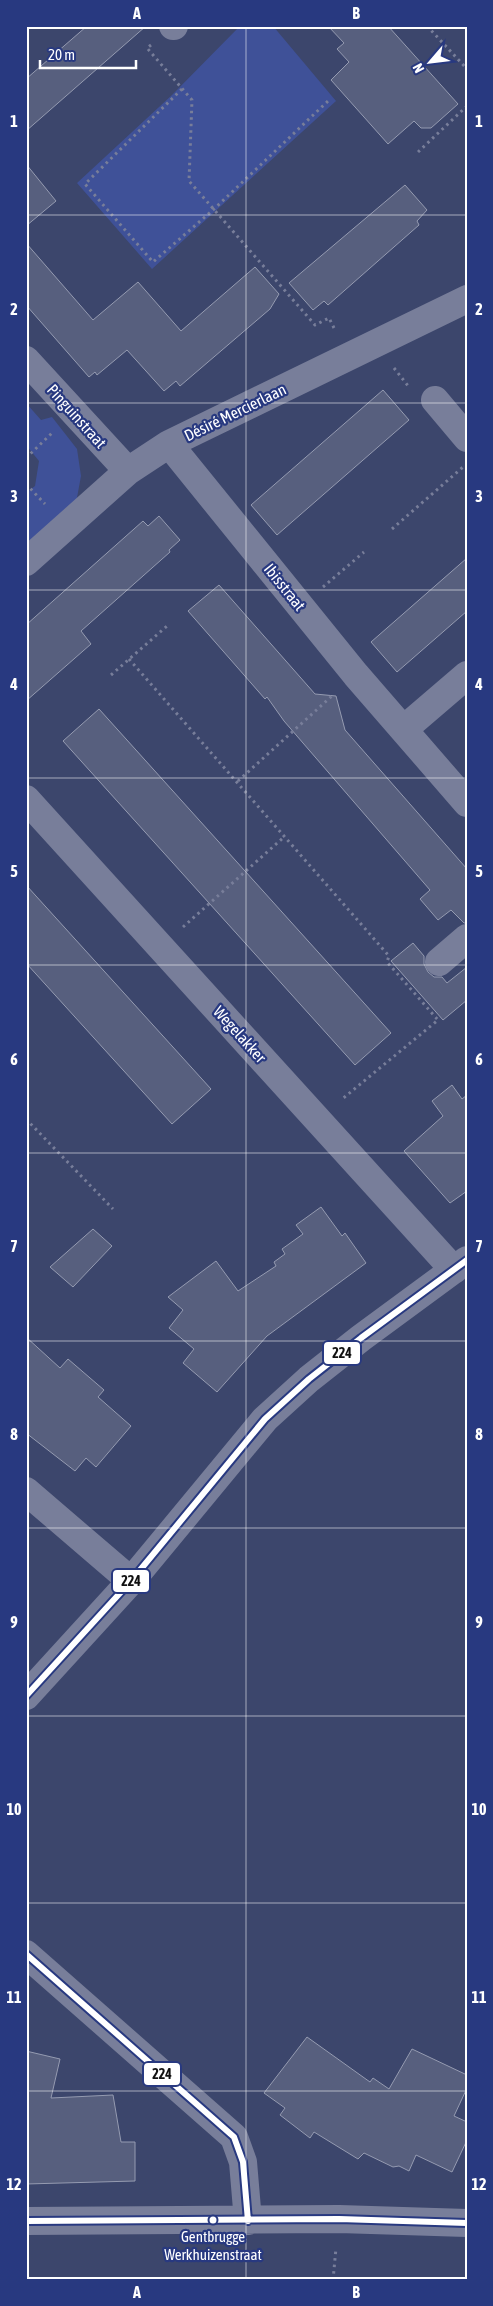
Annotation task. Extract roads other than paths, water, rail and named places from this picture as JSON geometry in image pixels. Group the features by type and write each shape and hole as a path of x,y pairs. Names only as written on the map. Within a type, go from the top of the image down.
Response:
{"street":[{"name":"Désiré Mercierlaan","path":"26,562 128,472 169,444 467,299"},
{"name":"Pinguinstraat","path":"26,360 128,472"},
{"path":"435,400 467,438"},
{"name":"Ibisstraat","path":"169,444 356,674 467,803"},
{"path":"404,728 467,675"},
{"name":"Wegelakker","path":"26,799 318,1120 460,1265"},
{"path":"439,962 467,938"},
{"path":"26,1696 131,1581 265,1420 309,1379 460,1265"},
{"path":"26,1491 131,1581"},
{"path":"26,1954 234,2137 243,2162 248,2221"},
{"path":"26,2221 339,2219 467,2223"}],"place":[{"name":"Gentbrugge Werkhuizenstraat","path":"213,2220"}]}
